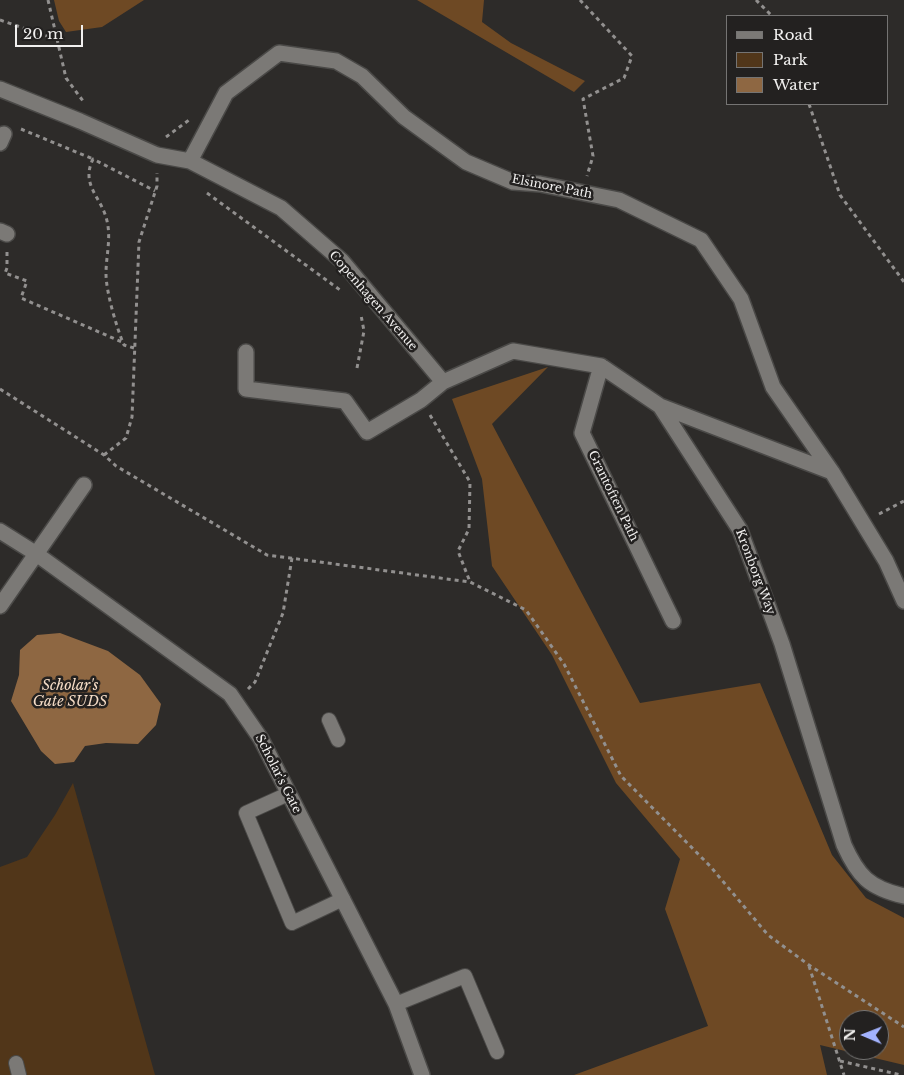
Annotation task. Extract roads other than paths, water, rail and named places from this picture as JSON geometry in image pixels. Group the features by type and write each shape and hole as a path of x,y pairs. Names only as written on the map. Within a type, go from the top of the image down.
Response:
{"street":[{"name":"Elsinore Path","path":"190,161 226,93 279,53 336,61 362,76 404,117 466,162 513,182 540,184 620,200 701,240 742,299 773,386 832,472"},
{"name":"Copenhagen Avenue","path":"0,89 80,121 157,155 190,161 281,208 342,261 442,382"},
{"name":"Kronborg Way","path":"246,352 246,389 345,400 367,432 421,400 442,382 513,351 600,366 660,406 740,530 782,644 844,845 854,869 877,886 904,896"},
{"name":"Grantoften Path","path":"600,366 582,432 674,621"},
{"path":"660,406 832,472 886,561 904,601"},
{"path":"0,606 84,484"},
{"name":"Scholar's Gate","path":"0,531 35,553 230,694 261,739 396,1004 422,1075"}],"lane":[{"path":"329,720 338,740"},
{"path":"288,794 246,813 292,923 343,900"},
{"path":"396,1004 465,976 497,1052"}],"water":[{"name":"Scholar's Gate SUDS","path":"60,633 108,651 140,675 161,704 156,725 138,744 106,743 85,746 74,762 55,764 41,751 11,701 19,675 20,650 37,635"}]}
